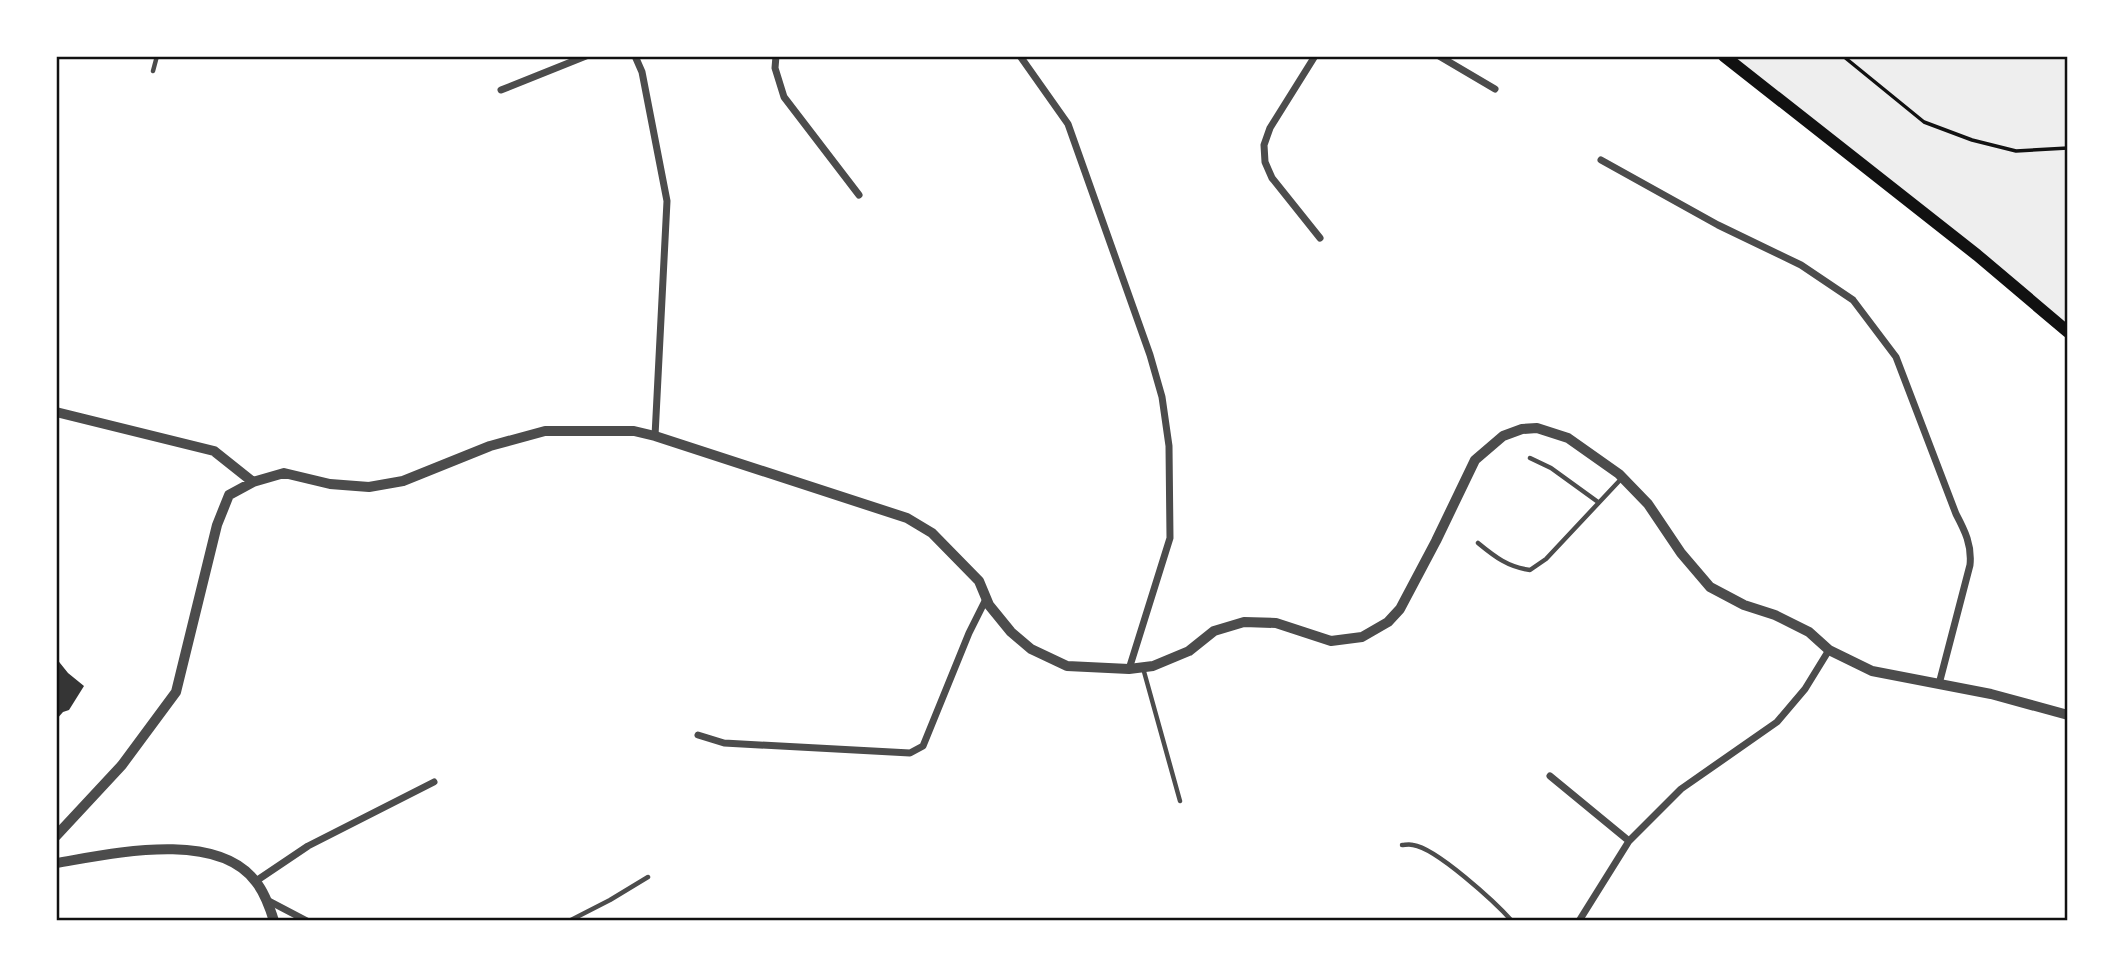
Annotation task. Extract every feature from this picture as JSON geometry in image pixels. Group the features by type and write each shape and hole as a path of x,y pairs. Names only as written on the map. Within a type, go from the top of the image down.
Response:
{"main road":[{"path":"1724,56 1977,255 2068,332"}],"street":[{"path":"502,90 586,56"},
{"path":"635,56 642,72 667,201 656,436"},
{"path":"776,56 775,68 784,97 859,195"},
{"path":"1020,56 1068,124 1150,355 1162,397 1169,446 1170,538 1129,669"},
{"path":"1315,56 1270,128 1264,145 1265,162 1272,178 1320,238"},
{"path":"1439,56 1495,89"},
{"path":"1601,160 1718,225 1801,265 1830,283 1853,300 1896,357 1965,531 1971,553 1939,684"},
{"path":"56,412 214,451 253,482"},
{"path":"56,836 122,765 176,692 217,525 229,495 253,482 284,473 330,484 369,486 403,481 489,446 545,431 634,431 656,436 907,518 932,533 979,581 986,599 1011,632 1031,649 1067,666 1129,669 1153,666 1189,651 1214,631 1244,622 1276,623 1331,640 1362,637 1388,622 1400,609 1475,460 1503,436 1522,429 1551,431 1585,449 1623,477 1648,504 1681,553 1710,587 1744,606 1775,615 1809,632 1829,650 1872,671 1996,696 2068,715"},
{"path":"698,735 724,743 910,753 923,746 969,633 986,599"},
{"path":"1579,921 1629,841 1681,789 1777,722 1805,689 1829,650"},
{"path":"1550,776 1629,841"},
{"path":"256,881 308,846 434,782"},
{"path":"56,863 131,852 187,850 227,860 241,867 256,881 274,921"},
{"path":"266,899 307,921"}],"lane":[{"path":"153,71 157,56"},
{"path":"1530,458 1551,468 1598,502"},
{"path":"1478,543 1502,562 1530,570 1546,559 1623,477"},
{"path":"1143,668 1180,801"},
{"path":"1402,845 1414,845 1432,854 1497,905 1512,921"},
{"path":"569,921 648,877"}],"path":[{"path":"1843,56 1924,122 1972,140 2016,151 2068,148"}],"shaded area":[{"path":"1726,56 2068,56 2068,332"}],"building":[{"path":"56,658 68,673 84,686 69,710 56,720"}]}
